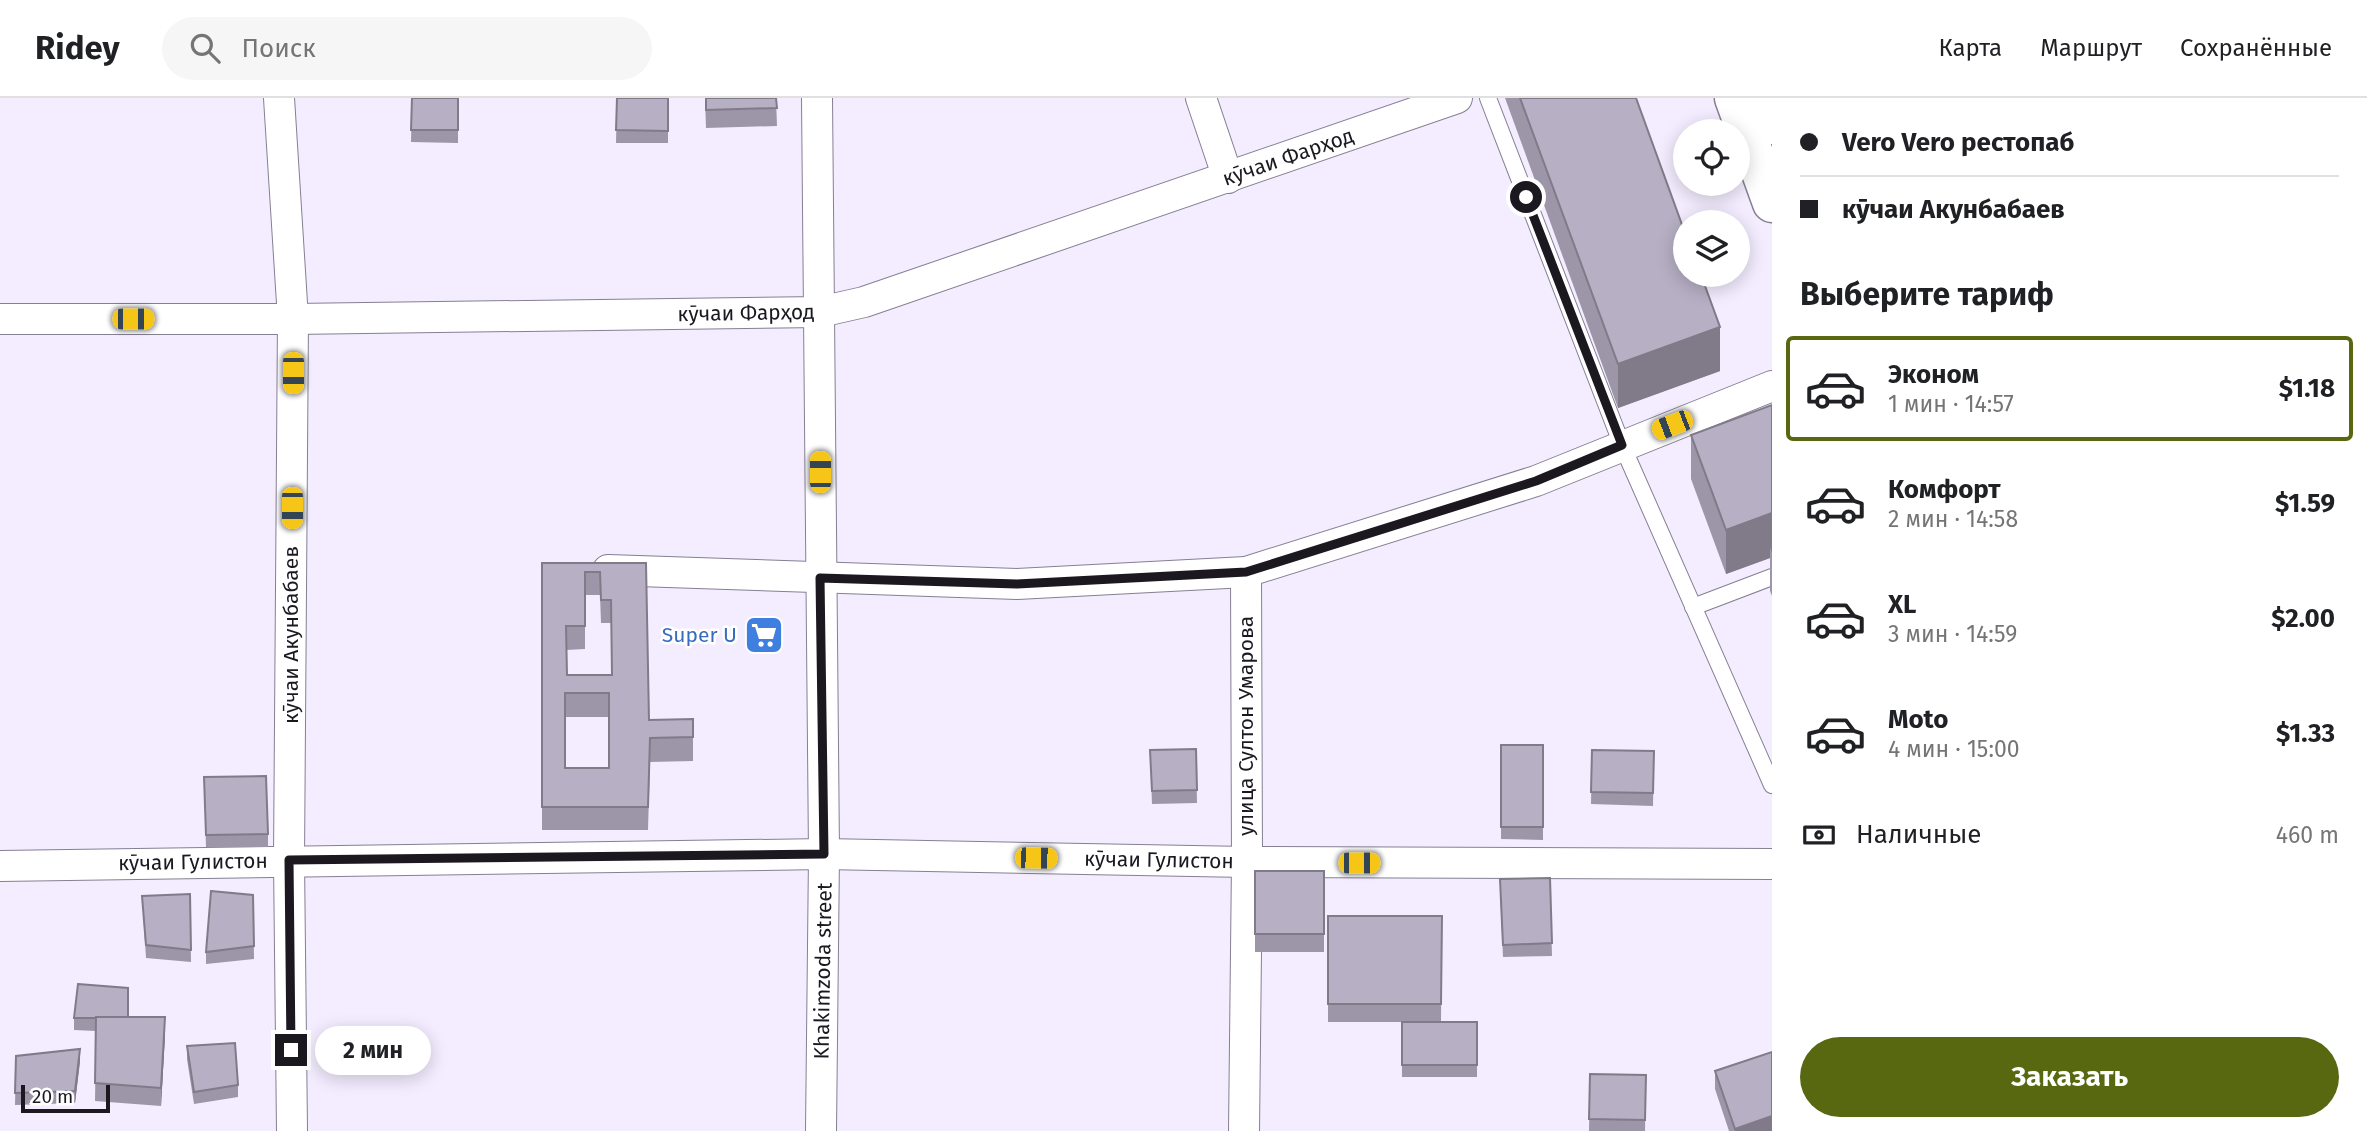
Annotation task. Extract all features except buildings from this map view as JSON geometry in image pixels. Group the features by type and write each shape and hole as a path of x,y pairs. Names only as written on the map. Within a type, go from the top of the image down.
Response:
{"highway":[{"path":"1734,98 1772,203"},
{"path":"1762,98 1772,125"}],"street":[{"name":"кӯчаи Акунбабаев","path":"279,98 293,319 289,860 292,1131"},
{"name":"Khakimzoda street","path":"817,98 824,854 821,1131"},
{"path":"1201,98 1228,178"},
{"name":"кӯчаи Фарҳод","path":"0,319 293,319 820,312 864,302 1228,178 1440,101"},
{"path":"574,569 1017,584 1246,572 1536,481 1772,386"},
{"name":"улица Султон Умарова","path":"1244,1131 1246,572"},
{"name":"кӯчаи Гулистон","path":"0,866 824,854 1247,862 1772,864"}],"lane":[{"path":"1488,98 1622,445 1772,785"},
{"path":"1693,607 1772,577"}],"place":[{"name":"Super U","path":"764,635"}],"route":[{"path":"291,1050 289,860 824,854 820,578 1017,584 1246,572 1536,481 1622,445 1526,197"}]}
